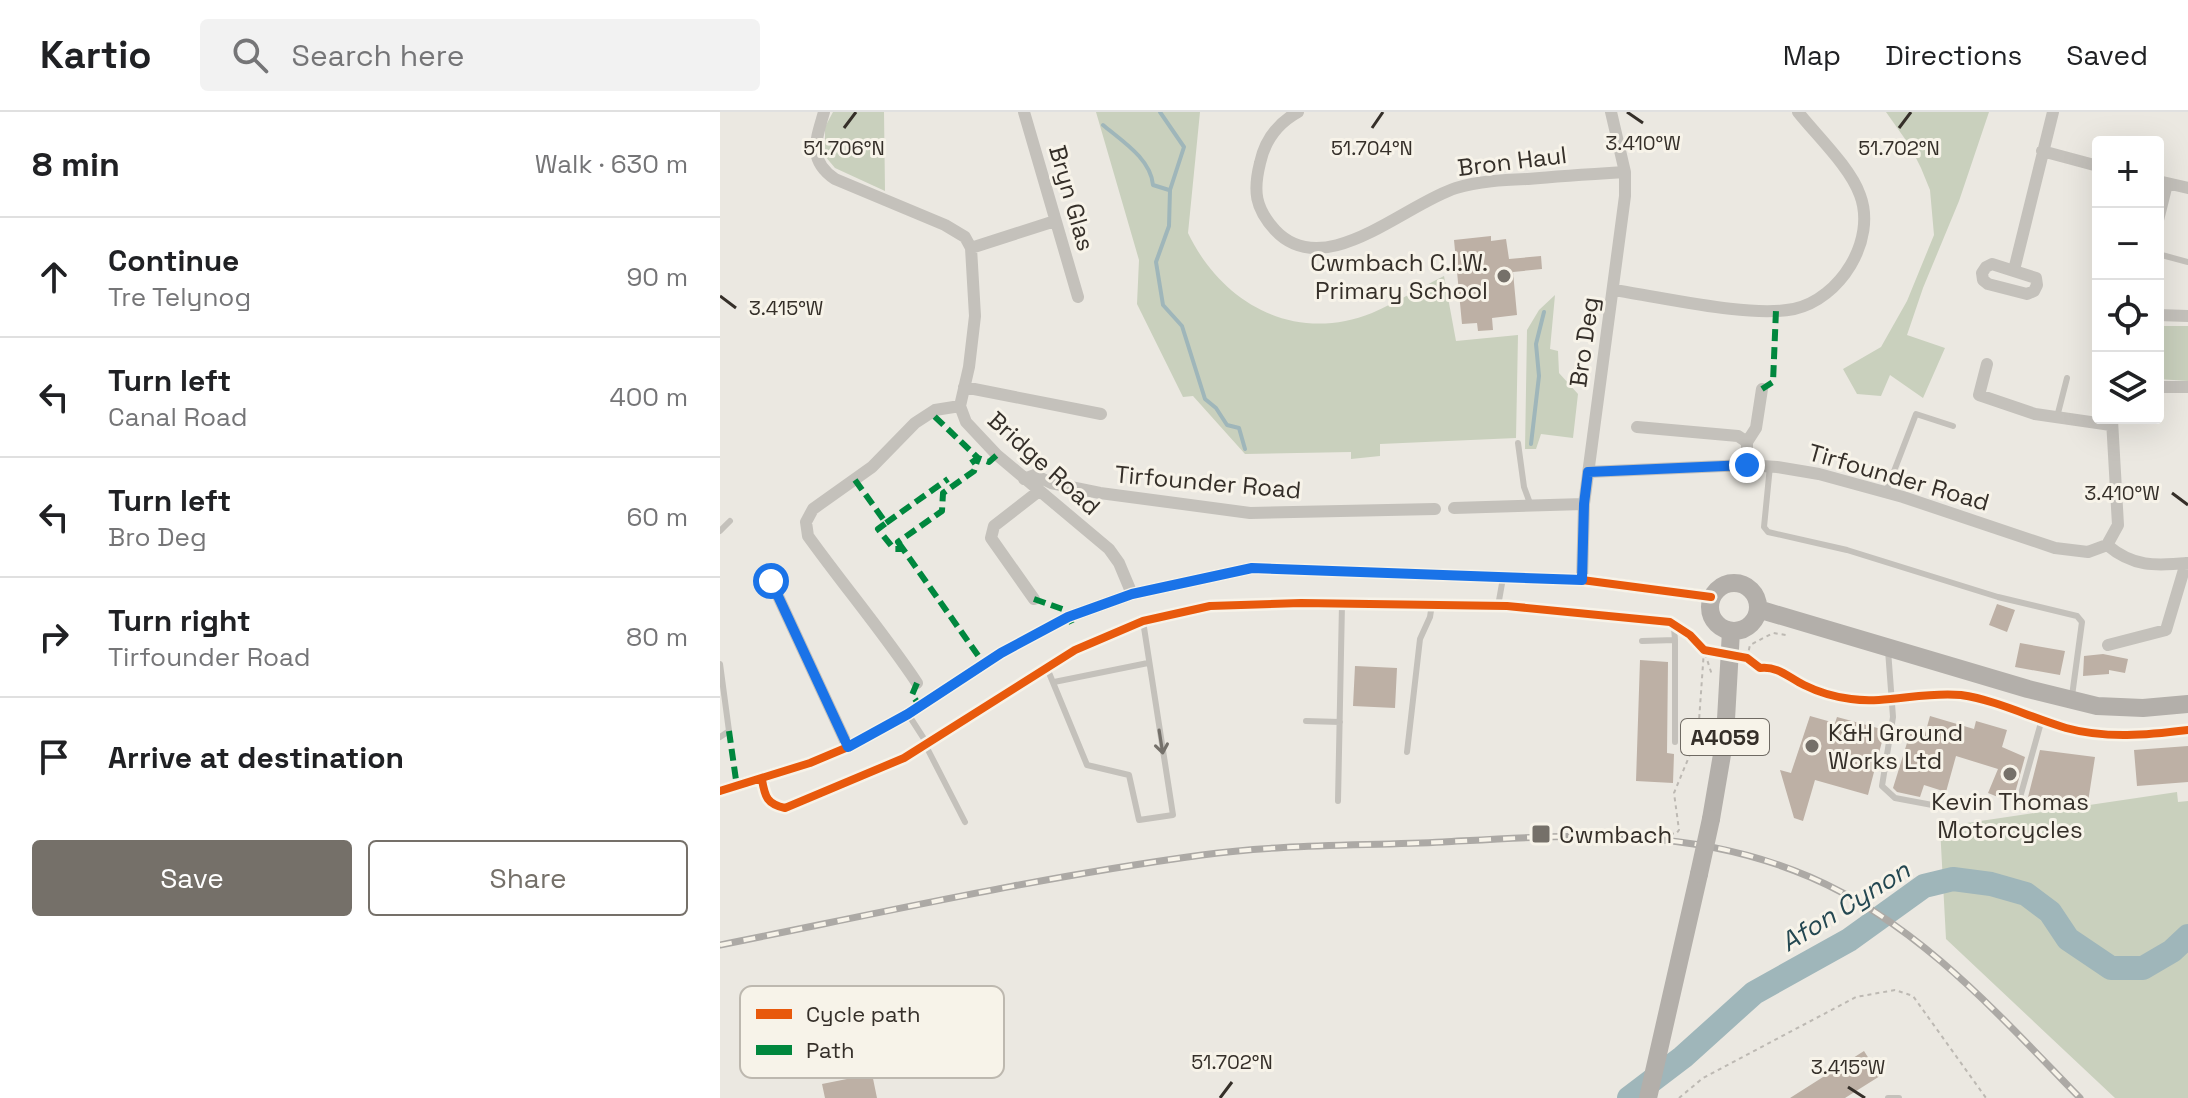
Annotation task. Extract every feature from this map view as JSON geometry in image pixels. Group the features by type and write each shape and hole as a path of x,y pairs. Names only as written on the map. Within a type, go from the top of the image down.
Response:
{"main road":[{"path":"1744,584 1755,594 1756,617 1746,628 1724,629 1712,619 1711,597 1721,585 1744,584"},
{"path":"1758,609 2097,706 2143,708 2188,704"},
{"name":"A4059","path":"1648,1098 1711,819 1725,737 1731,631"}],"street":[{"path":"824,112 815,138 816,154 822,170 835,179 945,225 965,237 971,248 1055,221"},
{"name":"Bryn Glas","path":"1024,112 1078,297"},
{"name":"Bron Haul","path":"1298,112 1280,122 1262,153 1254,187 1263,217 1281,237 1309,249 1339,246 1456,188 1495,181 1625,172"},
{"name":"Bro Deg","path":"1582,580 1584,504 1625,196 1625,172 1611,112"},
{"path":"1613,290 1753,311 1795,309 1823,297 1848,272 1859,245 1863,218 1861,196 1849,174 1798,112"},
{"path":"2014,270 2053,112"},
{"path":"2042,151 2092,164"},
{"path":"2164,183 2188,188"},
{"name":"Bridge Road","path":"971,248 975,316 960,406 966,422 979,439 1024,479 1109,549 1119,563 1132,594"},
{"path":"2164,315 2188,316"},
{"path":"1987,364 1979,395 2035,414 2092,420"},
{"path":"964,387 1101,414"},
{"path":"2164,387 2188,387"},
{"path":"1747,465 1747,442 1756,428 1762,389"},
{"path":"917,683 883,632 865,614 808,536 806,522 813,509 872,467 915,423 935,410 960,406"},
{"path":"2108,645 2166,630 2187,563 2157,565 2124,559 2107,545 2118,525 2112,424"},
{"path":"1637,427 1738,436 1747,442"},
{"name":"Tirfounder Road","path":"1588,472 1770,466 1819,474 1886,492 2055,548 2088,552 2107,545"},
{"name":"Tirfounder Road","path":"1024,479 1035,475 1051,483 1100,493 1250,513 1435,509"},
{"path":"1034,599 991,538 994,526 1039,491"},
{"path":"1454,508 1584,504"},
{"path":"720,791 762,780 848,747 908,714 1001,653 1055,624 1132,594 1252,568 1582,580 1711,597"},
{"path":"771,581 848,747"}],"lane":[{"path":"2164,256 2188,262"},
{"path":"2057,417 2067,378"},
{"path":"1886,492 1916,414 1953,426"},
{"path":"1518,443 1524,487 1531,506"},
{"path":"1770,466 1764,527 1768,532 1847,550 1998,597 2077,616 2082,622 2071,700"},
{"path":"720,531 730,521"},
{"path":"1498,606 1503,577"},
{"path":"1338,801 1342,604"},
{"path":"1407,752 1420,639 1432,604"},
{"path":"762,780 765,798 785,808 904,758 1075,650 1143,621 1210,606 1498,606 1670,622 1674,627 1675,640 1675,742"},
{"path":"1047,668 1087,765 1129,775 1139,820 1173,815 1143,621"},
{"path":"1642,641 1675,640"},
{"path":"1888,647 1893,717 1882,786 1895,798 1943,807"},
{"path":"720,664 729,731 720,737"},
{"path":"1054,682 1149,666"},
{"path":"1773,667 1804,685 1833,696 1890,699 1931,694 1963,695 2068,729 2105,735 2151,735 2188,730"},
{"path":"908,714 965,822"},
{"path":"2019,801 2042,719"},
{"path":"1306,721 1340,722"},
{"path":"1888,1098 1899,1098"}],"path":[{"path":"1697,643 1709,658 1715,685"},
{"path":"1704,650 1747,658 1760,668 1773,667"},
{"path":"1662,833 1676,834 1679,830 1674,793 1698,735 1704,650"},
{"path":"1679,1098 1703,1078 1856,997 1895,990 1913,996 1986,1098"}],"green space":[{"path":"833,112 884,112 885,191 835,168 825,156 825,127"},
{"path":"1096,112 1200,112 1188,233 1220,280 1241,298 1264,311 1289,320 1316,324 1343,321 1372,313 1444,276 1456,341 1518,335 1516,438 1380,444 1380,456 1351,459 1351,452 1245,454 1193,396 1183,397 1137,304 1139,260"},
{"path":"1886,112 1989,112 1959,201 1907,335 1945,348 1923,398 1890,375 1881,396 1857,394 1843,369 1881,347 1907,301 1934,235 1930,190 1910,146"},
{"path":"1555,295 1550,349 1558,351 1559,373 1578,394 1573,438 1541,434 1536,449 1525,449 1527,330 1539,310"},
{"path":"2164,326 2188,326 2188,381 2164,379"},
{"path":"2177,792 2178,802 2188,801 2188,1098 2115,1098 1946,939 1940,827"}],"building":[{"path":"1491,236 1491,241 1506,239 1509,259 1541,256 1542,269 1513,272 1517,315 1492,318 1493,330 1478,331 1477,323 1462,324 1454,240"},
{"path":"1997,604 2015,610 2007,632 1989,625"},
{"path":"2020,643 2065,651 2060,675 2015,667"},
{"path":"2103,654 2128,659 2125,673 2109,670 2109,674 2083,676 2084,656"},
{"path":"1640,660 1668,662 1667,753 1674,754 1673,783 1636,781"},
{"path":"1355,666 1397,668 1395,708 1353,706"},
{"path":"1810,716 1835,723 1837,717 1885,730 1868,795 1815,780 1803,821 1794,818 1780,770 1791,773"},
{"path":"1930,716 1974,729 1976,721 2007,730 2002,747 2025,757 2015,793 2007,790 2003,799 1988,793 1998,769 1956,756 1946,792 1924,785 1920,797 1897,792 1893,788 1911,730 1925,734"},
{"path":"2188,746 2188,782 2137,786 2134,750"},
{"path":"2040,750 2095,757 2088,802 2061,798 2059,807 2027,801"},
{"path":"1864,1051 1880,1076 1845,1098 1790,1098"},
{"path":"873,1078 877,1098 825,1098 822,1084"}],"waterway":[{"path":"1160,112 1184,147 1170,190 1169,226 1156,262 1163,305 1182,326 1205,399 1216,408 1227,425 1239,428 1245,449"},
{"path":"1103,125 1141,159 1153,185 1169,190"},
{"path":"1531,444 1539,376 1536,344 1544,312"},
{"name":"Afon Cynon","path":"1629,1098 1683,1057 1754,993 1849,940 1924,886 1953,879 1991,884 2026,894 2050,912 2068,939 2111,968 2143,968 2172,951 2188,936"}],"railway":[{"path":"720,945 1020,885 1232,851 1537,837 1629,837 1674,841 1765,860 1810,877 1887,920 1956,974 2080,1098"}],"marked path":[{"path":"1762,389 1773,382 1776,310"},
{"path":"903,549 898,542 942,511 943,493 974,471 978,458 931,413"},
{"path":"971,463 978,458 989,462 997,455"},
{"path":"886,523 948,479"},
{"path":"855,480 886,523 878,529 894,549 903,549 984,664"},
{"path":"1034,599 1065,610 1074,628"},
{"path":"917,683 912,695 920,706"},
{"path":"729,731 737,787"}],"cycle path":[{"path":"720,791 810,763 848,747 908,714 1001,653 1068,617 1132,594 1252,568 1582,580 1711,597"},
{"path":"762,780 768,799 785,808 904,758 1075,650 1143,621 1210,606 1301,603 1507,606 1670,622 1690,635 1704,650 1747,658 1760,668 1778,670 1809,688 1839,697 1878,700 1961,695 2096,734 2188,730"}],"place":[{"name":"Cwmbach C.I.W. Primary School","path":"1504,276"},
{"name":"K&H Ground Works Ltd","path":"1812,746"},
{"name":"Kevin Thomas Motorcycles","path":"2010,774"},
{"name":"Cwmbach","path":"1541,834"}],"route":[{"path":"771,581 848,747 908,714 1001,653 1068,617 1132,594 1252,568 1582,580 1588,472 1747,465"}]}
